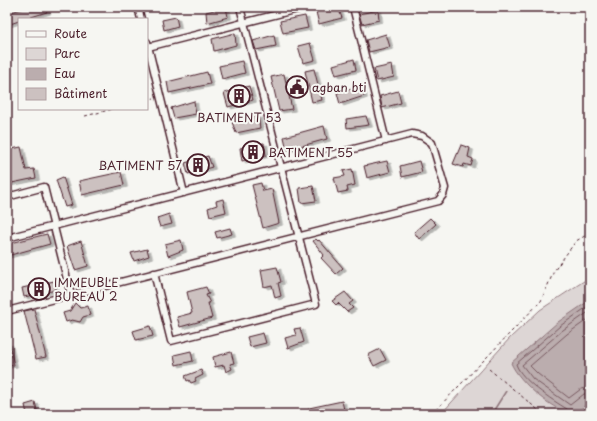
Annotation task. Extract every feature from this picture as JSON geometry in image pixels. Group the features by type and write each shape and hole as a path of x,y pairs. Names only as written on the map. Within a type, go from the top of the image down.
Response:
{"lane":[{"path":"138,7 141,18"},
{"path":"154,274 171,341 316,304 240,7"},
{"path":"184,193 148,45 306,7"},
{"path":"353,7 386,141"},
{"path":"7,238 412,134 422,136 432,143 445,188 444,195 438,201 7,311"},
{"path":"7,197 44,187 71,295"}],"path":[{"path":"148,100 161,96"},
{"path":"85,116 109,110"},
{"path":"432,414 542,301 554,272 576,241 590,233"},
{"path":"489,369 543,414"}],"green space":[{"path":"590,277 590,414 441,414 510,338 540,310"}],"water":[{"path":"590,300 590,400 576,414 568,413 558,409 539,396 515,371 511,363 558,322"}],"building":[{"path":"29,7 45,7 47,12 28,18 18,18 18,21 7,25 7,13"},
{"path":"226,7 228,17 207,23 206,12"},
{"path":"338,7 342,18 319,24 316,12"},
{"path":"378,10 379,20 362,24 359,14"},
{"path":"305,16 308,28 283,33 280,21"},
{"path":"176,17 178,26 164,30 162,20"},
{"path":"235,33 236,45 214,51 212,39"},
{"path":"386,34 390,47 369,52 366,40"},
{"path":"274,35 276,46 256,50 253,41"},
{"path":"310,43 315,60 303,63 298,46"},
{"path":"354,59 356,70 336,75 333,65"},
{"path":"242,61 245,73 222,79 219,66"},
{"path":"392,65 394,77 377,81 374,69"},
{"path":"314,69 322,100 312,102 305,71"},
{"path":"207,72 210,84 169,93 167,82"},
{"path":"284,74 292,109 279,111 271,77"},
{"name":"BATIMENT 53","path":"249,86 253,100 228,107 224,93"},
{"path":"361,86 364,96 340,104 337,93"},
{"path":"398,91 401,103 382,108 380,96"},
{"path":"194,101 196,114 174,118 171,108"},
{"path":"258,116 260,128 236,133 232,122"},
{"path":"366,116 369,125 347,128 346,119"},
{"path":"324,126 327,139 287,150 284,137"},
{"name":"BATIMENT 55","path":"264,143 266,155 242,161 240,148"},
{"path":"461,145 470,148 468,157 473,159 471,166 464,164 463,167 453,164"},
{"path":"21,147 26,170 34,169 36,178 7,184 7,150"},
{"name":"BATIMENT 57","path":"208,156 212,167 188,174 185,163"},
{"path":"387,161 390,172 367,178 364,166"},
{"path":"419,161 422,172 402,177 400,166"},
{"path":"352,169 355,185 347,187 348,191 338,193 334,178 345,176 343,171"},
{"path":"121,172 124,185 82,195 79,181"},
{"path":"63,177 72,205 65,207 56,180"},
{"path":"261,183 263,191 272,189 279,223 263,228 252,185"},
{"path":"313,186 316,201 301,203 299,188"},
{"path":"223,199 226,212 210,216 208,208 217,205 216,201"},
{"path":"169,214 172,224 160,227 157,218"},
{"path":"430,218 436,224 419,239 414,232"},
{"path":"230,228 232,234 217,238 215,232"},
{"path":"47,234 50,244 7,256 7,244"},
{"path":"316,239 318,241 319,240 343,268 336,274 321,258 324,255 313,241"},
{"path":"181,240 183,250 168,256 165,244"},
{"path":"81,241 88,266 75,270 67,246"},
{"path":"147,249 149,256 134,261 131,253"},
{"path":"277,267 281,282 278,283 281,296 275,298 272,285 264,287 261,270"},
{"name":"IMMEUBLE BUREAU 2","path":"54,281 56,290 24,297 22,288"},
{"path":"206,287 209,294 206,295 210,303 208,303 212,318 180,327 177,317 192,313 187,292"},
{"path":"345,292 353,301 349,304 353,308 347,312 338,303 336,305 332,301"},
{"path":"75,303 80,308 88,306 90,315 83,317 80,322 72,320 66,322 63,313 70,311"},
{"path":"34,309 46,357 36,359 24,311"},
{"path":"150,326 153,336 136,340 133,331"},
{"path":"300,328 304,342 288,348 285,338 296,335 294,329"},
{"path":"263,333 266,343 250,347 247,337"},
{"path":"9,343 14,365 7,366 7,344"},
{"path":"380,349 386,360 374,366 368,355"},
{"path":"191,351 193,361 176,365 174,355"},
{"path":"231,352 234,363 230,364 232,369 226,372 224,365 215,367 213,357"},
{"path":"201,370 203,375 195,379 196,381 191,383 189,380 187,381 185,376"},
{"path":"342,401 345,414 311,414 309,408"},
{"path":"35,402 38,414 27,414 25,405"}],"waterway":[{"path":"494,410 506,391"}],"place":[{"name":"agban bti","path":"297,87"},
{"name":"BATIMENT 53","path":"239,96"},
{"name":"BATIMENT 55","path":"253,152"},
{"name":"BATIMENT 57","path":"198,165"},
{"name":"IMMEUBLE BUREAU 2","path":"39,289"}]}
